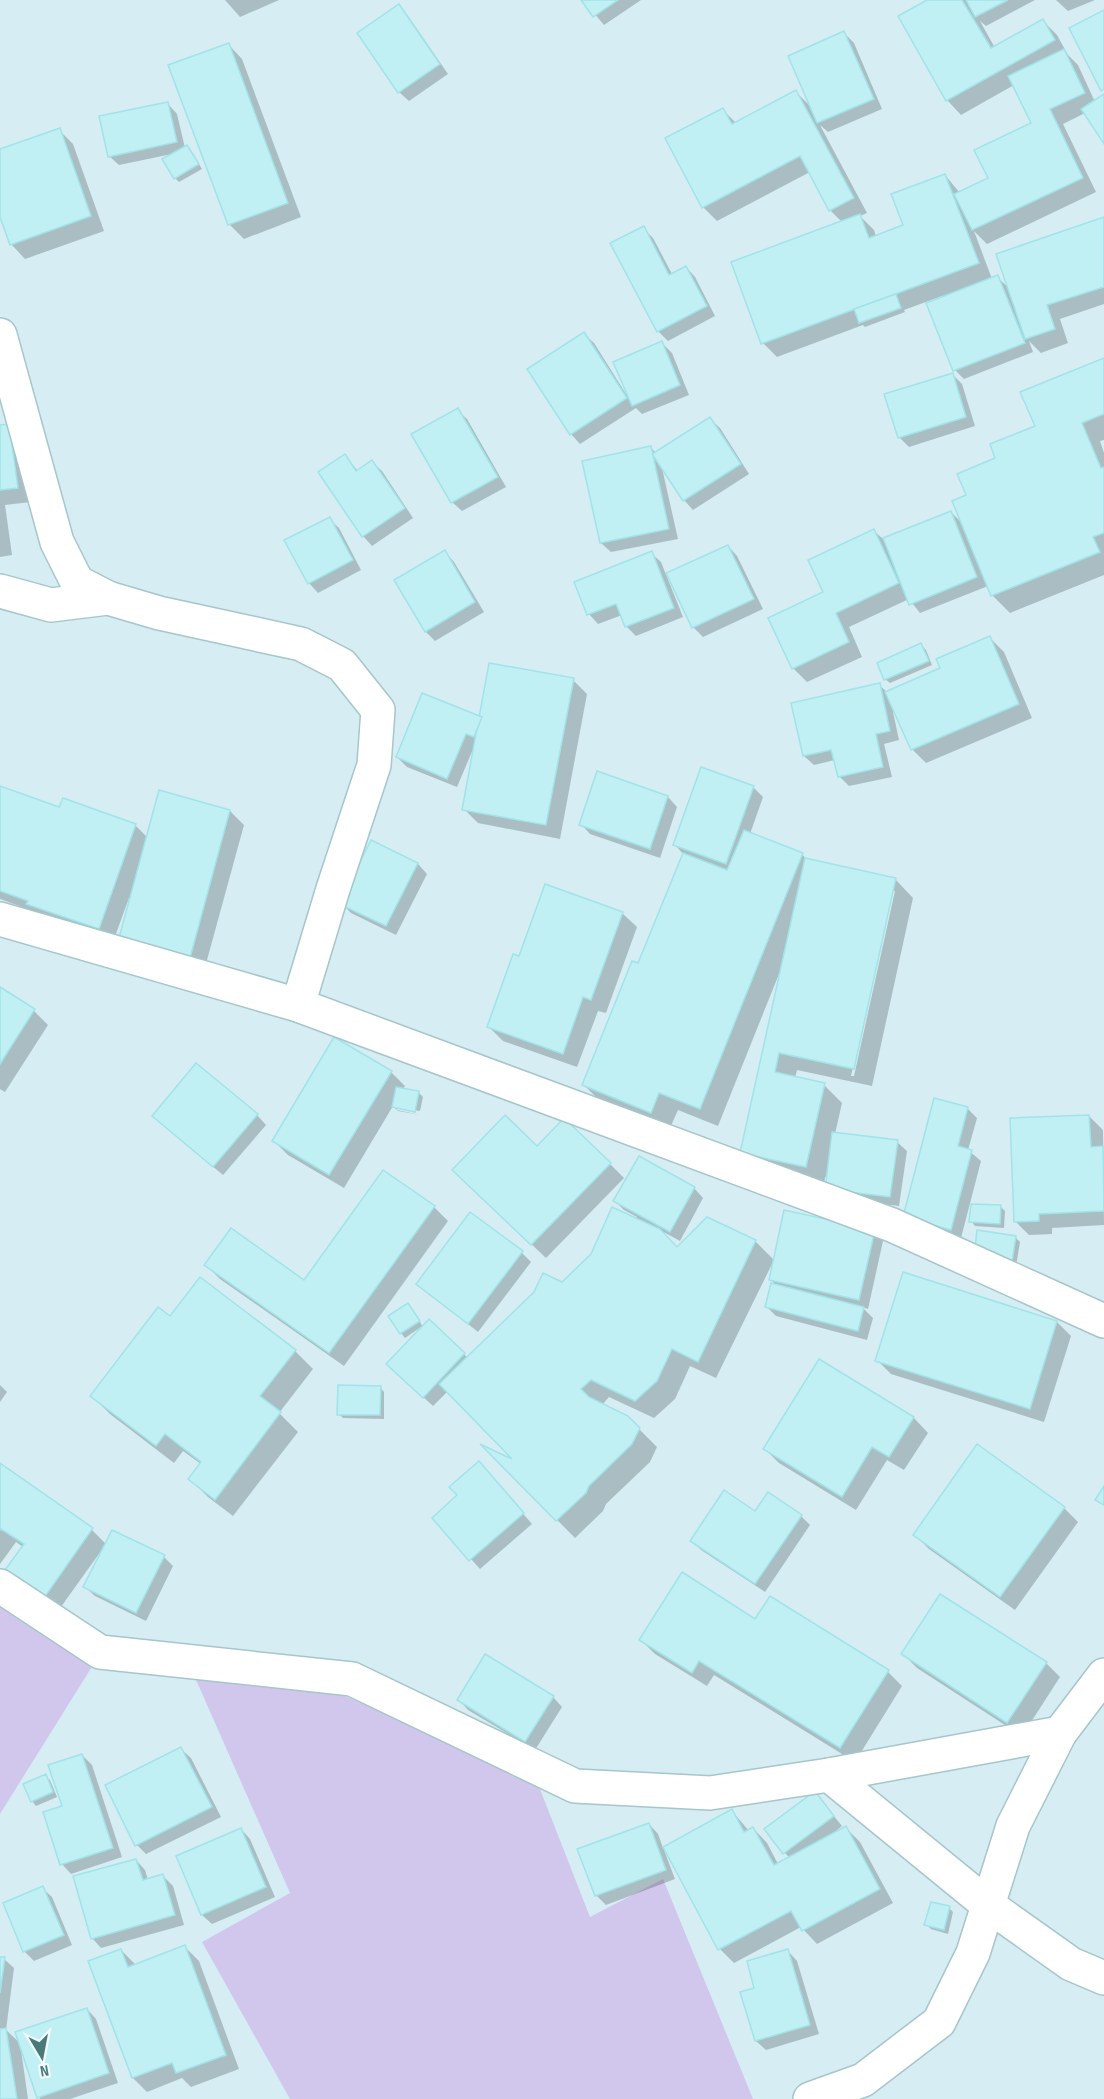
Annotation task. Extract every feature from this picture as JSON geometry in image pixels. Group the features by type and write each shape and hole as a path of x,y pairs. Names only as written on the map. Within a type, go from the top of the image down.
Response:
{"street":[{"path":"0,335 57,542 77,582 108,598 159,613 301,644 342,665 378,710 374,765 298,1005"},
{"path":"0,591 51,605 108,598"},
{"path":"0,920 298,1005 892,1225 1104,1321"},
{"path":"0,1586 100,1652 352,1679 575,1786 710,1793 829,1775 1060,1733"},
{"path":"810,2099 863,2080 939,2022 973,1953 1013,1826 1060,1733 1104,1675"},
{"path":"829,1775 988,1905 1071,1964 1104,1978"}],"shaded area":[{"path":"0,0 1104,0 1104,2099 0,2099"},
{"path":"0,1601 93,1665 0,1814"},
{"path":"193,1673 322,1687 400,1719 455,1748 538,1784 590,1917 663,1879 753,2099 290,2099 202,1942 290,1893"}],"building":[{"path":"581,0 618,0 593,17"},
{"path":"927,0 962,0 991,48 1043,19 1055,40 946,101 898,16"},
{"path":"966,0 1008,0 975,17"},
{"path":"399,4 440,64 398,93 357,33"},
{"path":"1104,10 1104,89 1101,91 1069,28"},
{"path":"844,31 874,99 817,123 788,56"},
{"path":"229,43 288,203 228,225 168,65"},
{"path":"1064,49 1085,93 1050,109 1083,178 972,230 954,194 988,178 974,150 1031,123 1008,76"},
{"path":"796,90 854,198 829,211 800,156 702,208 665,138 723,108 732,124"},
{"path":"1104,94 1104,144 1081,109"},
{"path":"168,102 177,142 108,157 99,116"},
{"path":"60,128 91,216 10,245 0,217 0,149"},
{"path":"187,145 199,164 174,179 162,159"},
{"path":"945,174 979,263 761,344 731,262 860,214 869,238 903,225 891,194"},
{"path":"1104,217 1104,287 1047,305 1055,329 1025,339 996,254"},
{"path":"644,226 669,275 686,266 707,306 657,332 610,243"},
{"path":"998,275 1025,343 953,371 926,303"},
{"path":"896,294 901,308 859,323 854,309"},
{"path":"584,332 627,398 570,435 527,369"},
{"path":"662,341 680,385 632,406 613,362"},
{"path":"1104,358 1104,414 1082,423 1101,468 1104,467 1104,533 1093,537 1100,552 991,596 952,501 966,495 957,474 995,458 990,444 1035,426 1020,392"},
{"path":"953,373 966,417 898,438 884,394"},
{"path":"458,408 498,477 451,503 411,434"},
{"path":"710,417 741,464 683,501 652,454"},
{"path":"9,424 18,488 0,490 0,425"},
{"path":"651,446 669,529 600,543 582,461"},
{"path":"345,454 356,471 372,460 405,508 362,537 318,472"},
{"path":"951,511 977,577 909,605 883,538"},
{"path":"330,517 353,560 308,584 284,540"},
{"path":"874,529 899,583 836,613 849,642 792,669 768,618 823,592 808,560"},
{"path":"728,545 754,599 692,628 666,573"},
{"path":"445,550 475,602 425,632 394,580"},
{"path":"652,551 674,608 625,627 616,604 587,615 574,582"},
{"path":"990,636 1019,704 911,750 885,692 940,668 936,659"},
{"path":"921,643 929,661 884,680 877,663"},
{"path":"489,663 574,678 546,825 462,810"},
{"path":"880,683 890,731 876,734 883,767 838,777 831,750 803,756 791,703"},
{"path":"422,693 482,717 474,737 466,734 447,779 396,757"},
{"path":"701,767 754,786 726,864 673,845"},
{"path":"597,771 668,796 650,849 579,825"},
{"path":"0,786 59,807 63,798 136,824 99,929 26,904 28,901 0,891"},
{"path":"159,790 230,810 190,958 119,938"},
{"path":"744,830 803,853 700,1109 659,1093 651,1113 582,1085 632,961 638,963 683,853 727,870"},
{"path":"371,840 418,863 386,926 339,904"},
{"path":"805,858 896,878 854,1069 779,1053 775,1072 825,1083 806,1167 740,1153"},
{"path":"545,884 623,912 591,1000 583,997 563,1054 487,1027 513,954 519,956"},
{"path":"0,987 35,1009 0,1064"},
{"path":"334,1037 392,1071 329,1175 272,1141"},
{"path":"196,1063 258,1114 213,1167 152,1116"},
{"path":"396,1087 419,1091 415,1112 392,1107"},
{"path":"934,1098 968,1107 958,1146 972,1150 951,1230 903,1217"},
{"path":"505,1115 537,1146 564,1118 611,1163 531,1245 452,1170"},
{"path":"1089,1115 1091,1147 1103,1146 1104,1211 1039,1214 1039,1221 1014,1222 1010,1118"},
{"path":"832,1132 898,1140 890,1197 825,1189"},
{"path":"639,1156 695,1187 670,1232 613,1201"},
{"path":"383,1170 435,1206 329,1353 204,1265 231,1228 304,1280"},
{"path":"971,1204 1001,1205 1000,1224 969,1222"},
{"path":"612,1207 660,1229 677,1247 707,1217 756,1240 698,1362 672,1349 657,1381 635,1401 591,1380 581,1389 589,1397 628,1416 640,1428 632,1444 556,1521 480,1444 512,1459 439,1384 534,1292 543,1273 562,1282 591,1254"},
{"path":"784,1210 875,1230 859,1300 769,1280"},
{"path":"470,1212 523,1251 468,1324 416,1284"},
{"path":"977,1230 1016,1236 1012,1262 974,1257"},
{"path":"903,1272 1057,1321 1030,1409 875,1361"},
{"path":"200,1277 296,1350 260,1396 281,1412 215,1500 188,1479 201,1462 165,1434 156,1446 90,1396 158,1307 170,1316"},
{"path":"771,1283 864,1307 858,1331 765,1307"},
{"path":"408,1303 420,1321 400,1334 388,1316"},
{"path":"429,1319 465,1353 423,1398 386,1364"},
{"path":"819,1359 914,1417 889,1457 872,1447 842,1497 763,1449"},
{"path":"338,1385 381,1386 380,1415 337,1415"},
{"path":"977,1444 1065,1507 1000,1597 913,1535"},
{"path":"479,1461 524,1513 469,1561 432,1518 457,1495 449,1487"},
{"path":"0,1463 93,1528 44,1598 5,1570 24,1544 0,1530"},
{"path":"1104,1486 1104,1505 1095,1500"},
{"path":"724,1490 755,1511 768,1492 802,1515 755,1584 690,1541"},
{"path":"112,1530 165,1555 136,1613 83,1587"},
{"path":"682,1572 755,1619 770,1596 889,1670 840,1748 699,1661 692,1673 639,1640"},
{"path":"940,1594 1047,1662 1007,1723 901,1654"},
{"path":"485,1654 554,1696 525,1742 457,1700"},
{"path":"181,1747 212,1807 135,1846 105,1785"},
{"path":"82,1754 113,1848 60,1865 43,1812 62,1806 48,1765"},
{"path":"46,1774 53,1792 31,1802 23,1784"},
{"path":"815,1791 834,1816 783,1854 764,1829"},
{"path":"732,1809 744,1832 753,1827 774,1865 846,1826 880,1889 802,1931 791,1911 718,1950 663,1847"},
{"path":"649,1823 666,1870 595,1896 577,1849"},
{"path":"241,1828 266,1887 201,1915 176,1856"},
{"path":"136,1859 143,1880 163,1874 175,1915 91,1939 73,1876"},
{"path":"43,1886 64,1935 23,1952 3,1903"},
{"path":"931,1902 950,1906 944,1930 924,1925"},
{"path":"185,1945 226,2055 176,2073 172,2063 132,2078 88,1961 121,1949 128,1967"},
{"path":"788,1949 810,2025 755,2041 740,1992 754,1988 747,1961"},
{"path":"0,1957 5,1957 0,1993"},
{"path":"87,2008 109,2073 37,2098 15,2032"},
{"path":"6,2028 17,2099 0,2099 0,2029"}]}
